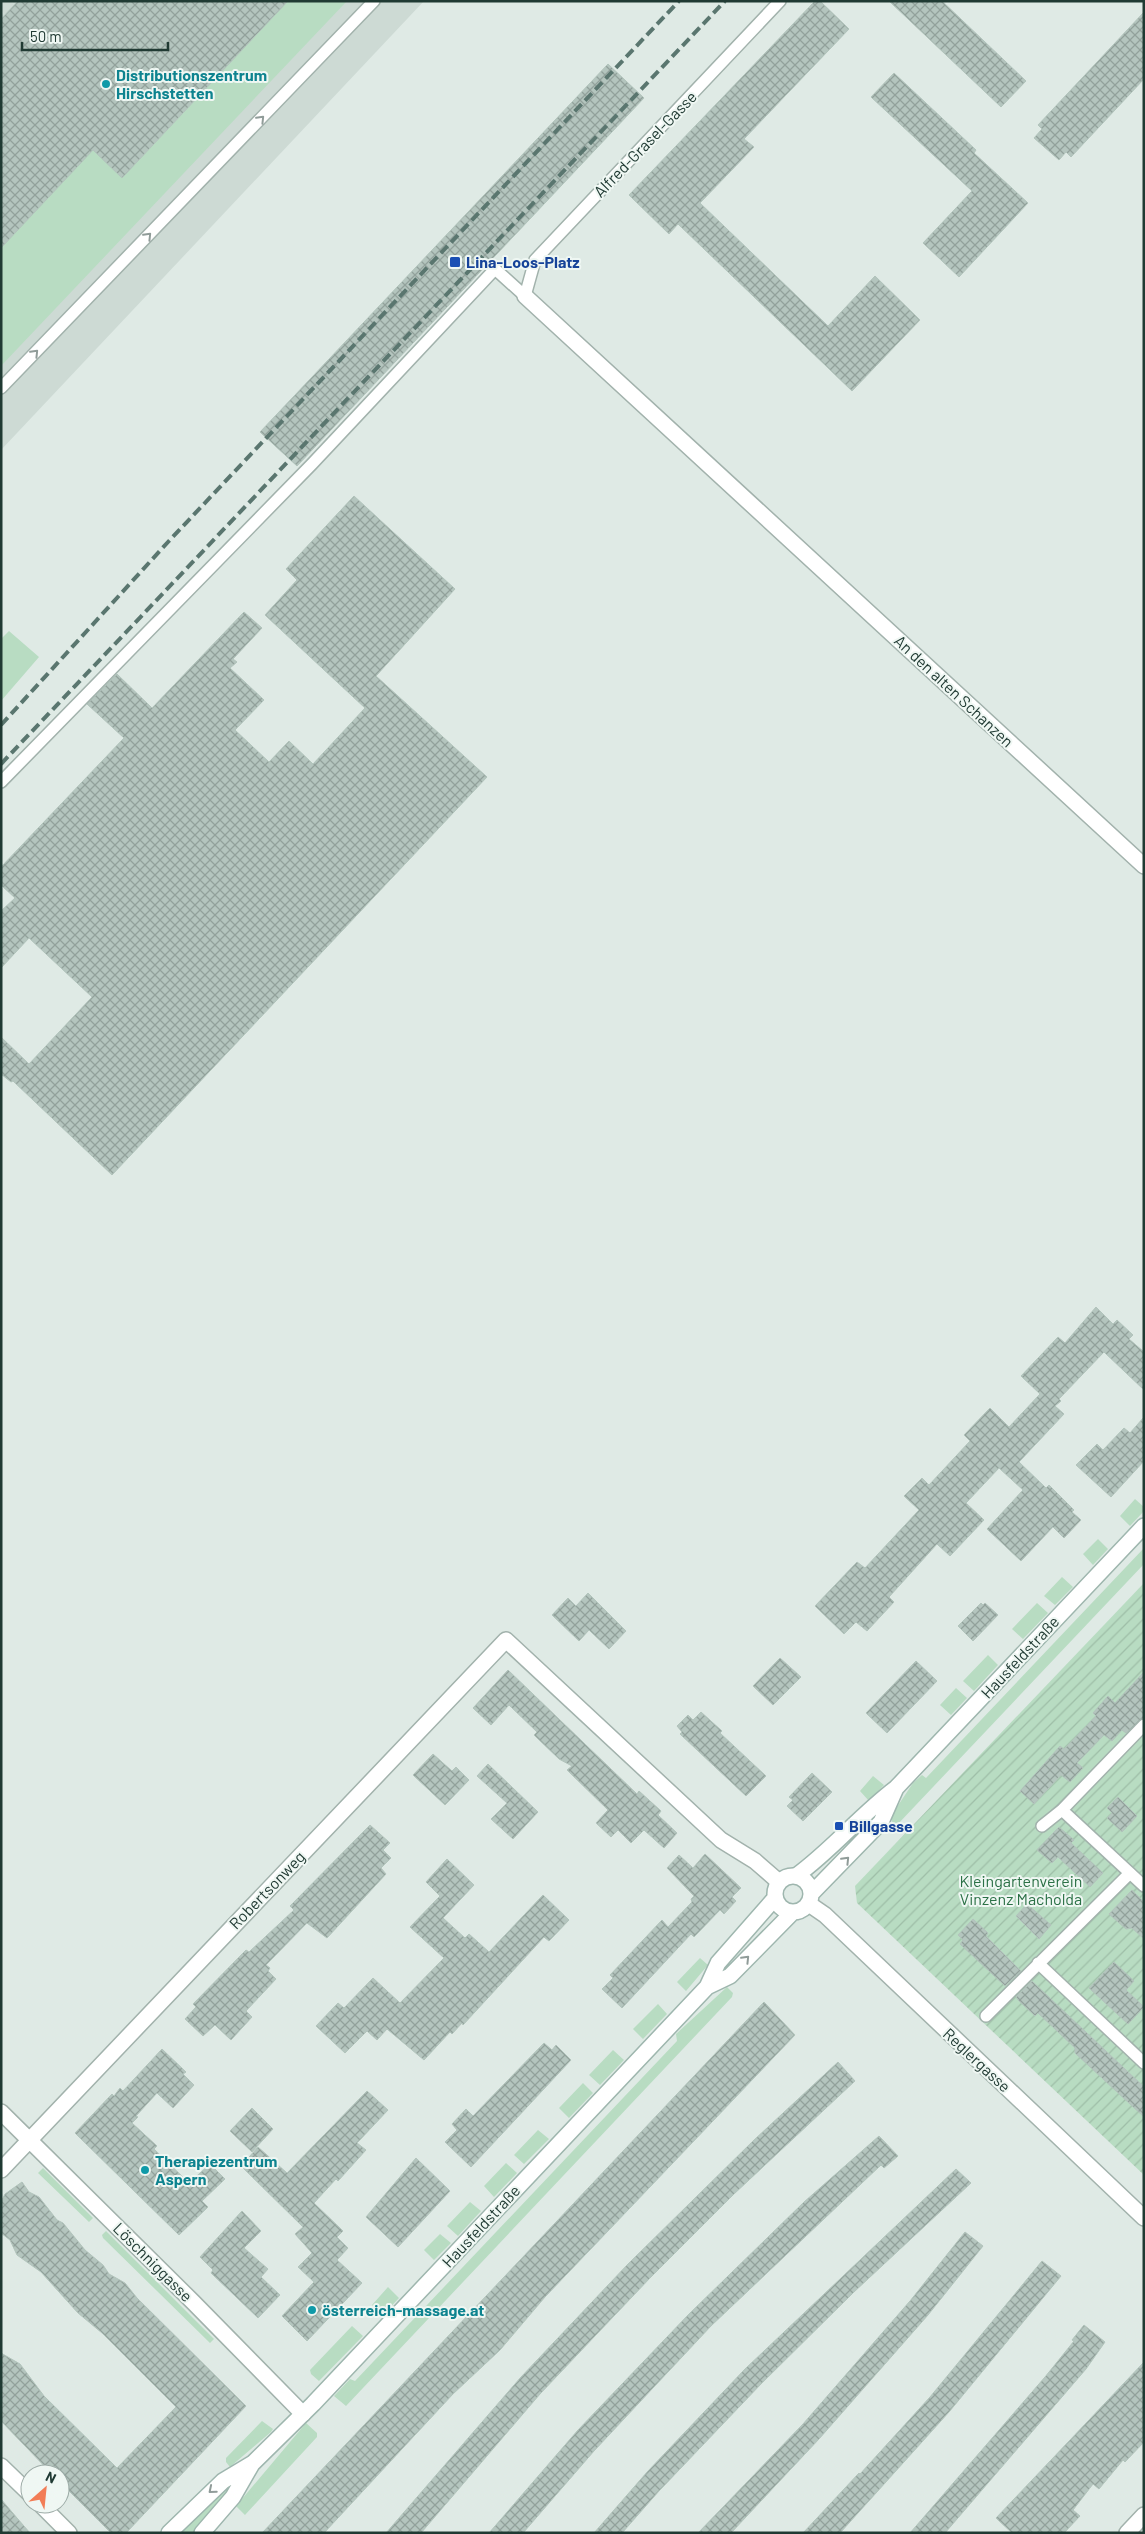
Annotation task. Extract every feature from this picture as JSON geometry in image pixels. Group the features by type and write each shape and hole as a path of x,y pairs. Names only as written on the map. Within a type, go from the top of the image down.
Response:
{"street":[{"name":"An den alten Schanzen","path":"525,296 1144,866"},
{"name":"Hausfeldstraße","path":"796,1876 818,1860 872,1806 896,1788 1144,1526"},
{"name":"Robertsonweg","path":"1,2170 506,1640 721,1840 755,1861 779,1882"},
{"name":"Hausfeldstraße","path":"810,1899 881,1822 896,1788"},
{"path":"796,1876 807,1882 810,1899 802,1910 792,1912 781,1908 775,1898 776,1888 779,1882 786,1877 796,1876"},
{"name":"Hausfeldstraße","path":"169,2533 201,2500 223,2481 253,2463 303,2414 707,1987 718,1963 775,1898"},
{"name":"Reglergasse","path":"810,1899 825,1916 1144,2218"},
{"name":"Hausfeldstraße","path":"707,1987 730,1976 792,1912"},
{"name":"Löschniggasse","path":"1,2112 303,2414"},
{"name":"Hausfeldstraße","path":"202,2533 233,2497 253,2463"},
{"path":"1,2466 20,2484"},
{"path":"50,2514 69,2533"},
{"path":"1127,2533 1144,2515"}],"lane":[{"path":"1,388 374,1"},
{"name":"Alfred-Grasel-Gasse","path":"525,296 535,260 780,1"},
{"path":"1,782 312,464 496,269 525,296"},
{"path":"1042,1826 1062,1810 1144,1726"},
{"path":"1062,1810 1144,1886"},
{"path":"986,2016 1130,1873"},
{"path":"1038,1963 1144,2063"}],"shaded area":[{"path":"1,1 424,1 1,450"}],"green space":[{"path":"288,1 347,1 1,366 1,248 93,149 123,177"},
{"path":"9,631 39,657 1,701 1,639"},
{"path":"1135,1499 1144,1507 1144,1511 1130,1526 1120,1516"},
{"path":"1098,1539 1108,1549 1093,1565 1083,1554"},
{"path":"1144,1548 1144,1564 898,1824 893,1825 891,1816 913,1783 922,1775 926,1778"},
{"path":"1062,1577 1073,1587 1055,1605 1044,1596"},
{"name":"Kleingartenverein Vinzenz Macholda","path":"1144,1583 1144,2175 857,1903 855,1886"},
{"path":"1037,1603 1048,1613 1023,1639 1012,1629"},
{"path":"988,1655 998,1665 974,1691 963,1681"},
{"path":"956,1688 967,1698 951,1715 940,1705"},
{"path":"873,1776 884,1785 869,1801 860,1791"},
{"path":"700,1958 708,1965 686,1991 677,1982"},
{"path":"727,1987 733,1993 732,1997 346,2406 334,2396 350,2379 355,2381 677,2041 676,2034"},
{"path":"658,2004 667,2014 643,2039 633,2029"},
{"path":"613,2050 624,2060 600,2085 589,2075"},
{"path":"583,2083 593,2093 569,2118 559,2108"},
{"path":"538,2130 549,2139 524,2164 514,2155"},
{"path":"506,2163 517,2173 494,2197 484,2186"},
{"path":"43,2168 93,2218 89,2222 38,2173"},
{"path":"470,2202 481,2211 458,2236 447,2226"},
{"path":"106,2231 214,2339 210,2343 103,2238 102,2235"},
{"path":"440,2234 451,2243 434,2260 424,2250"},
{"path":"388,2287 399,2298 383,2315 372,2305"},
{"path":"352,2326 363,2336 319,2381 311,2374 310,2370"},
{"path":"262,2421 273,2429 271,2432 230,2467 226,2462 226,2458"},
{"path":"306,2423 317,2433 317,2437 245,2515 236,2506"},
{"path":"227,2487 230,2489 195,2533 177,2533"}],"building":[{"name":"Distributionszentrum Hirschstetten","path":"18,1 288,1 122,178 93,150 1,248 1,19"},
{"path":"815,1 820,1 849,29 744,139 754,147 700,203 828,326 875,276 920,320 852,391 678,224 669,234 629,195"},
{"path":"889,1 942,1 1026,81 1001,107"},
{"path":"1144,12 1144,79 1071,157 1066,152 1059,160 1034,138 1042,129 1038,125"},
{"path":"608,64 644,98 297,466 260,432"},
{"path":"894,73 976,150 974,153 1028,203 959,277 923,243 972,191 871,97"},
{"path":"354,496 455,589 376,676 487,777 112,1175 13,1081 11,1082 1,1074 1,1037 29,1064 92,997 29,938 1,968 1,911 15,898 1,885 1,867 124,738 87,704 117,674 152,708 244,612 262,628 233,659 237,662 230,668 264,700 235,730 269,762 289,741 313,764 365,708 265,615 297,580 286,569"},
{"path":"1096,1307 1113,1324 1117,1320 1133,1335 1129,1339 1144,1352 1144,1390 1104,1352 1059,1399 1061,1401 1055,1406 1064,1414 1019,1462 1046,1488 1049,1485 1074,1510 1072,1512 1081,1520 1064,1538 1053,1527 1021,1561 987,1529 1023,1490 999,1468 966,1503 984,1520 950,1556 937,1544 889,1597 894,1602 867,1631 856,1622 844,1634 815,1606 857,1562 865,1568 919,1510 904,1496 922,1478 929,1485 970,1441 964,1435 990,1408 1009,1427 1040,1394 1021,1376 1058,1337 1065,1343"},
{"path":"1144,1417 1144,1461 1111,1497 1076,1465 1097,1444 1103,1450 1124,1428 1130,1433"},
{"path":"588,1593 626,1631 609,1649 589,1630 579,1641 552,1615 568,1598 576,1606"},
{"path":"981,1603 983,1605 985,1603 998,1615 973,1641 958,1626"},
{"path":"780,1658 801,1677 773,1705 753,1686"},
{"path":"916,1661 937,1681 887,1733 866,1713"},
{"path":"508,1670 637,1794 639,1791 661,1811 658,1815 677,1833 664,1848 644,1830 631,1843 618,1830 611,1837 596,1823 608,1810 567,1770 572,1766 559,1759 534,1735 537,1732 509,1705 491,1725 473,1708"},
{"path":"1144,1672 1144,1718 1126,1733 1122,1730 1112,1741 1104,1735 1077,1763 1083,1768 1070,1782 1061,1775 1034,1804 1020,1791 1060,1746 1064,1749 1096,1716 1093,1713 1108,1696 1115,1703"},
{"path":"701,1712 722,1731 720,1733 766,1776 746,1796 680,1734 682,1732 677,1726 688,1715 693,1720"},
{"path":"433,1754 452,1771 456,1767 469,1780 445,1805 413,1775"},
{"path":"488,1764 538,1812 513,1839 491,1819 507,1803 477,1776"},
{"path":"812,1773 832,1792 803,1821 787,1806 793,1800 789,1797"},
{"path":"1118,1797 1137,1816 1122,1832 1107,1818 1112,1813 1107,1808"},
{"path":"370,1825 390,1843 383,1850 391,1858 381,1868 386,1874 327,1938 307,1923 266,1965 270,1968 268,1971 276,1979 246,2011 252,2017 231,2040 215,2025 203,2036 185,2019 196,2007 193,2004 246,1950 249,1952 294,1910 290,1906"},
{"path":"1059,1827 1074,1840 1071,1843 1103,1873 1090,1887 1058,1857 1052,1863 1037,1850"},
{"path":"705,1854 741,1888 732,1897 736,1901 724,1914 720,1910 694,1937 691,1934 622,2008 602,1989 613,1978 610,1975 662,1920 668,1927 692,1902 691,1899 694,1896 667,1868 679,1855 693,1868"},
{"path":"447,1859 474,1885 443,1918 465,1938 469,1934 489,1952 543,1895 569,1920 549,1941 544,1937 463,2025 462,2023 452,2034 450,2032 424,2060 387,2029 377,2040 367,2031 345,2053 316,2026 338,2003 344,2008 373,1978 400,2003 444,1958 410,1927 440,1896 426,1882"},
{"path":"1132,1890 1144,1902 1144,1939 1132,1928 1126,1929 1109,1914"},
{"path":"1027,1904 1051,1925 1039,1939 1016,1916"},
{"path":"973,1919 988,1933 986,1936 1021,1971 1005,1986 960,1944 963,1940 958,1935"},
{"path":"1114,1962 1134,1981 1126,1990 1144,2007 1128,2024 1089,1988"},
{"path":"1032,1981 1144,2087 1144,2117 1075,2053 1075,2048 1038,2013 1035,2016 1019,2001 1016,1997"},
{"path":"764,2002 795,2035 545,2297 500,2350 453,2394 324,2533 262,2533"},
{"path":"544,2043 552,2050 556,2045 571,2060 471,2167 445,2142 457,2130 452,2124 466,2109 473,2116"},
{"path":"162,2049 186,2072 183,2074 194,2085 173,2108 157,2093 132,2123 157,2146 154,2149 189,2183 210,2164 225,2179 202,2201 208,2207 179,2235 75,2133 112,2094 114,2096 120,2088 123,2091"},
{"path":"838,2062 855,2081 734,2194 650,2278 540,2394 421,2533 386,2533 521,2377 628,2264 754,2140"},
{"path":"367,2091 388,2110 357,2143 366,2150 338,2181 336,2179 314,2203 343,2231 337,2237 348,2248 337,2260 362,2283 307,2341 282,2316 314,2282 298,2267 312,2253 295,2234 303,2227 241,2166 258,2147 287,2173"},
{"path":"252,2108 273,2129 252,2152 230,2131"},
{"path":"879,2136 898,2156 884,2168 881,2165 711,2326 594,2451 523,2533 489,2533 578,2430 689,2314 804,2202"},
{"path":"416,2158 450,2191 398,2247 366,2217"},
{"path":"956,2169 971,2183 854,2292 761,2384 659,2491 622,2533 594,2533 648,2471 745,2369"},
{"path":"22,2182 29,2192 39,2197 57,2220 63,2223 85,2250 103,2265 109,2274 125,2283 137,2298 246,2406 126,2533 111,2533 70,2492 70,2464 42,2464 1,2421 1,2353 20,2364 44,2396 117,2468 176,2407 102,2333 78,2313 41,2272 17,2255 10,2240 1,2233 1,2202 5,2194"},
{"path":"242,2211 261,2231 244,2248 268,2269 261,2277 280,2295 258,2318 211,2273 213,2270 200,2257"},
{"path":"965,2232 983,2246 928,2315 819,2439 731,2533 698,2533 803,2424 910,2301"},
{"path":"1042,2261 1061,2276 949,2412 840,2533 803,2533 930,2397"},
{"path":"1084,2325 1105,2342 1086,2369 945,2533 910,2533 1045,2377 1074,2341 1072,2340"},
{"path":"1144,2362 1144,2442 1125,2462 1123,2460 1099,2489 1093,2484 1073,2510 1080,2516 1064,2533 1012,2533 996,2518"},
{"path":"1,2499 17,2518 30,2533 1,2533"}],"railway":[{"path":"1,725 168,542 679,1"},
{"path":"1,764 725,1"}],"place":[{"name":"Distributionszentrum Hirschstetten","path":"106,84"},
{"name":"Lina-Loos-Platz","path":"455,262"},
{"name":"Billgasse","path":"839,1826"},
{"name":"Therapiezentrum Aspern","path":"145,2170"},
{"name":"österreich-massage.at","path":"312,2310"}]}
